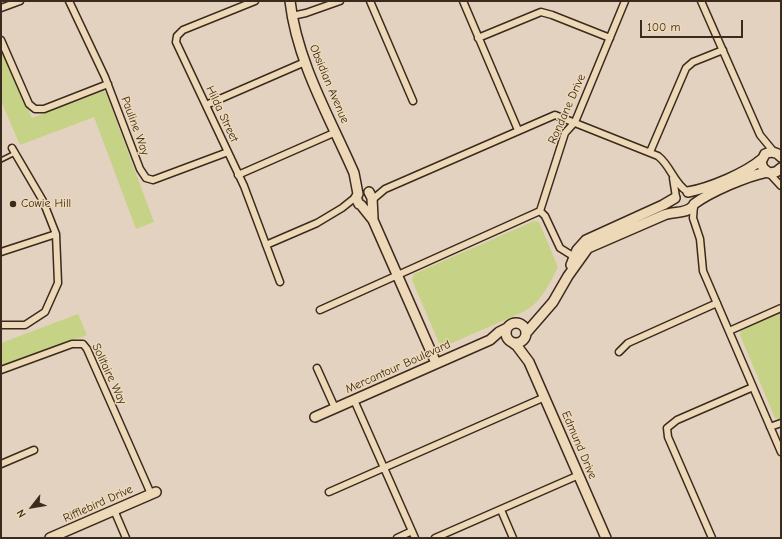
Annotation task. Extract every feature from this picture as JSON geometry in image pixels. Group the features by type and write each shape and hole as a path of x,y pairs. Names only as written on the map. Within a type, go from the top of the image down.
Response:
{"street":[{"path":"1,8 20,1"},
{"name":"Pauline Way","path":"69,1 108,84 140,169 146,178 153,180 228,152"},
{"name":"Hilda Street","path":"255,1 183,30 177,36 178,47 238,175 280,282"},
{"name":"Obsidian Avenue","path":"290,1 292,16 305,62 354,173 370,196 373,220"},
{"path":"292,16 306,13 340,1"},
{"path":"370,1 414,101"},
{"path":"463,1 518,130"},
{"name":"Rondane Drive","path":"540,211 565,133 575,122 625,1"},
{"path":"701,1 760,135 763,168 781,186"},
{"path":"478,38 541,12 552,14 610,38"},
{"path":"1,40 29,104 36,110 44,109 108,84"},
{"path":"650,152 686,68 693,62 723,50"},
{"path":"206,105 305,62"},
{"path":"359,200 366,205 370,196 384,189 555,115 650,152 665,163 673,176 687,192 693,196 695,226 701,244 702,265 781,452"},
{"path":"238,175 336,132"},
{"path":"760,135 778,154"},
{"path":"1,325 25,325 45,312 58,283 56,234 43,201 14,150"},
{"path":"511,342 519,343 539,316 553,302 577,259 579,247 586,240 656,209 675,198 680,192 704,188 748,168 768,153 778,154"},
{"path":"577,259 590,248 664,215 688,211 707,196 745,179 768,172 776,172 781,168"},
{"name":"Obsidian Avenue","path":"354,173 359,200 373,220 436,363"},
{"path":"673,176 676,206 695,226"},
{"path":"266,245 310,226 359,200 363,190 370,196"},
{"path":"320,310 540,211 545,216 560,248 577,259"},
{"path":"1,252 56,234"},
{"path":"619,352 628,343 717,303"},
{"path":"729,331 781,308"},
{"path":"529,362 506,337 507,328 514,323 520,323 539,316"},
{"path":"520,323 525,327 529,362"},
{"name":"Mercantour Boulevard","path":"315,417 490,340 499,332 507,328"},
{"name":"Mercantour Boulevard","path":"490,340 511,342"},
{"name":"Solitaire Way","path":"1,370 72,344 83,344 87,349 153,493"},
{"name":"Edmund Drive","path":"529,362 606,538"},
{"path":"317,368 335,408"},
{"path":"712,538 668,437 667,428 677,420 754,387"},
{"path":"329,492 545,397"},
{"path":"354,400 415,538"},
{"path":"770,427 781,422"},
{"path":"1,464 34,450"},
{"path":"435,538 579,476"},
{"name":"Rifflebird Drive","path":"50,538 153,493"},
{"path":"114,510 126,538"},
{"path":"501,510 513,538"},
{"path":"397,538 412,531"}],"lane":[{"path":"1,160 14,150"}],"green space":[{"path":"1,48 32,118 104,91 106,93 154,222 136,229 94,117 20,145 1,101"},
{"path":"534,221 539,222 558,267 540,298 530,308 523,312 445,346 439,343 412,280 414,274"},
{"path":"781,313 781,419 779,419 775,418 740,335 741,330"},
{"path":"78,314 87,335 1,367 1,343"}],"place":[{"name":"Cowie Hill","path":"13,204"}]}
